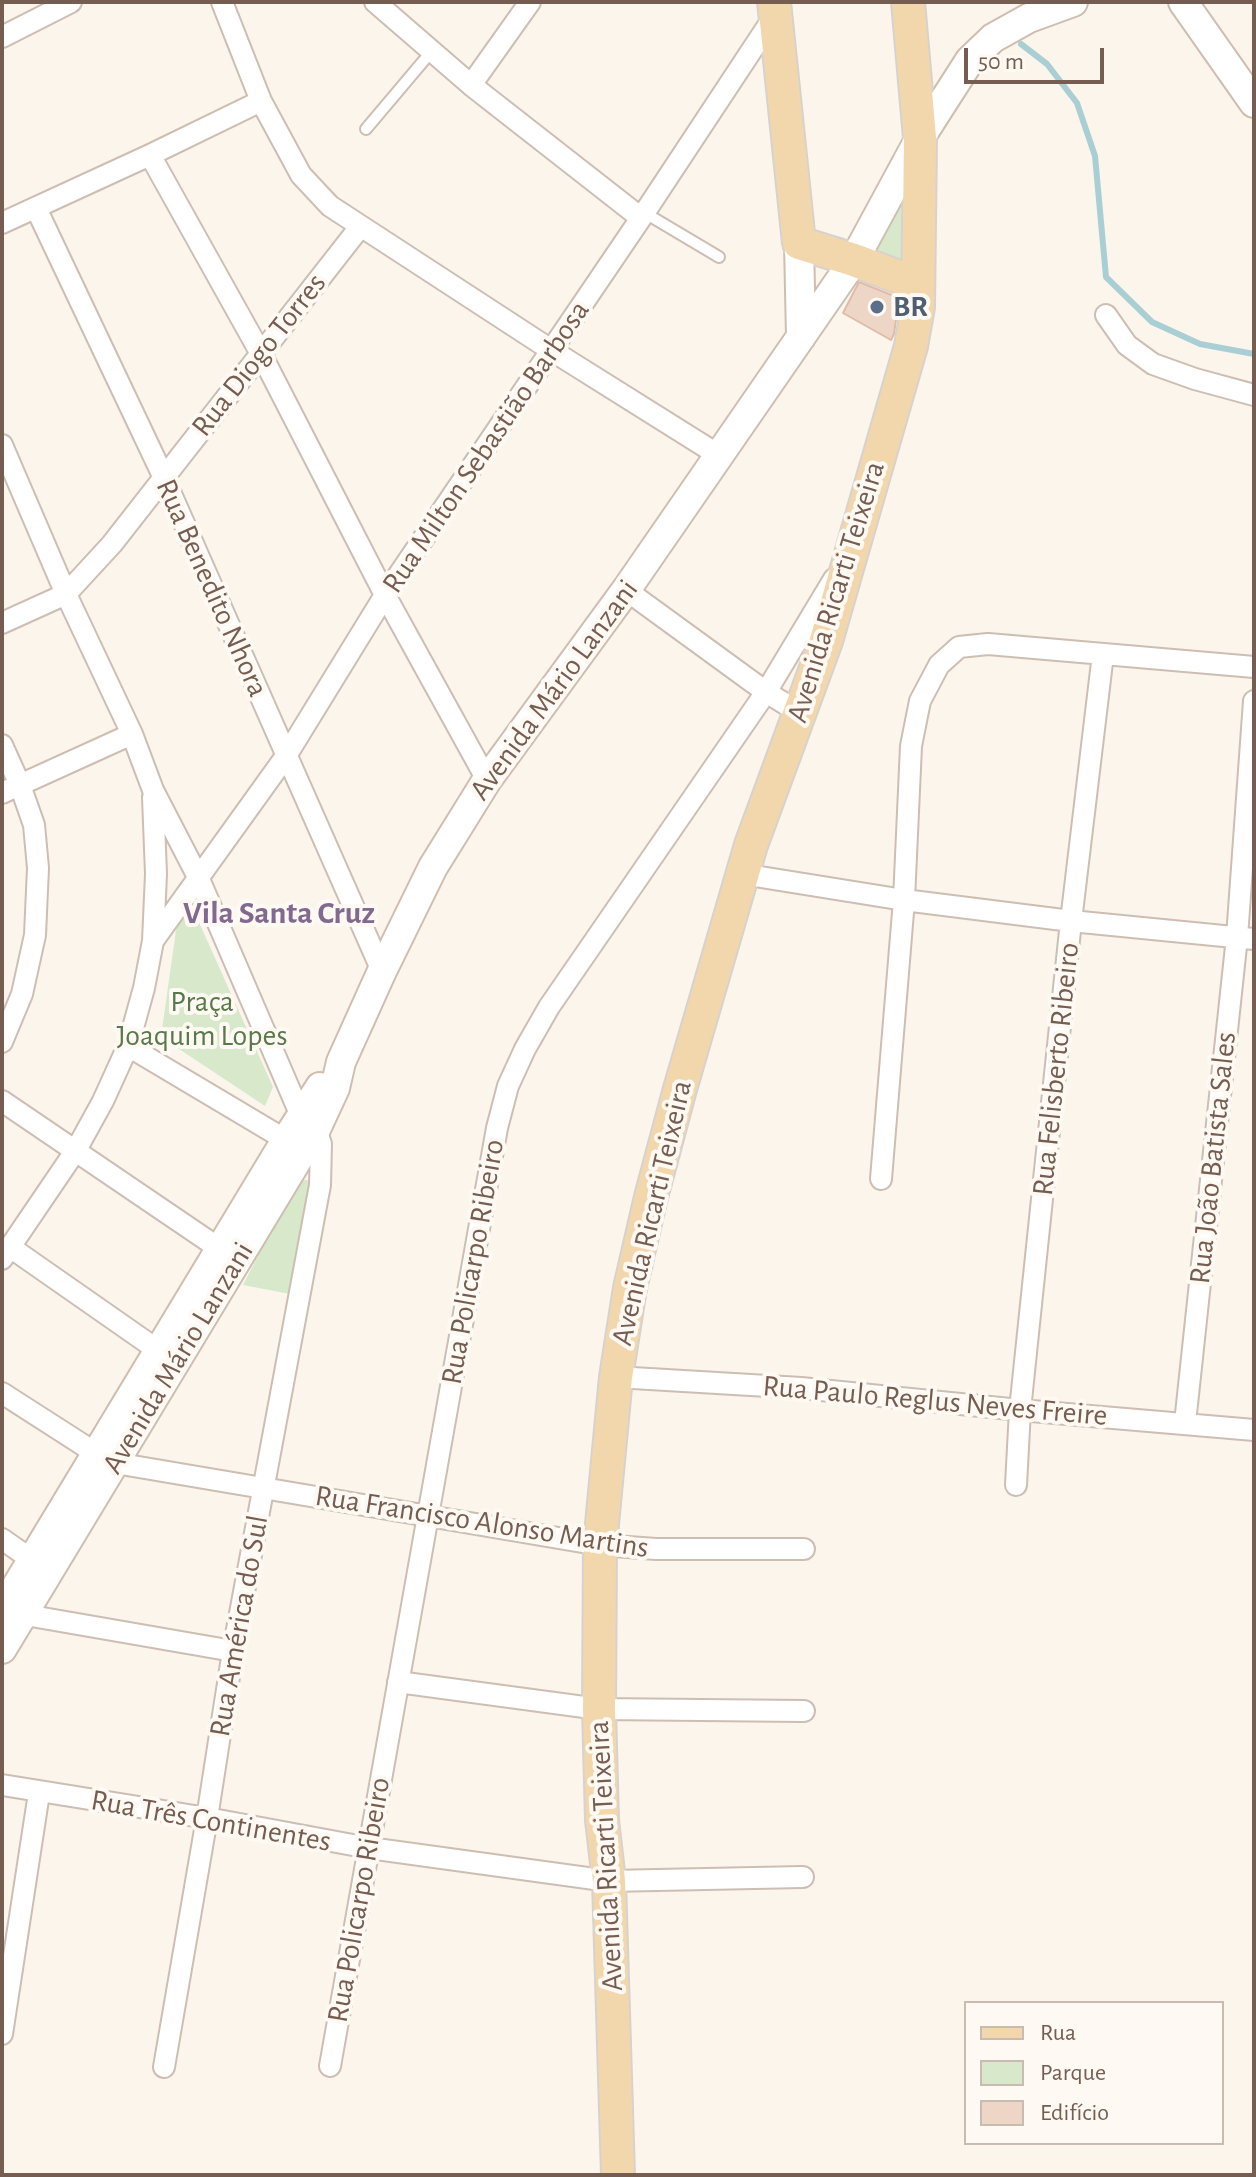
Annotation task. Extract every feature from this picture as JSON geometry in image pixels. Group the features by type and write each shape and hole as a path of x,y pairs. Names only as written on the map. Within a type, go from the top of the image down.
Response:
{"main road":[{"name":"Avenida Ricarti Teixeira","path":"618,2175 609,1881 602,1820 599,1709 600,1545 616,1377 630,1288 680,1089 742,874 826,641 911,346 918,307 920,138 908,2"},
{"path":"775,8 799,243 917,284"}],"street":[{"path":"2,37 71,2"},
{"path":"222,2 261,101 301,175 330,206 720,456"},
{"path":"471,85 530,2"},
{"name":"Avenida Mário Lanzani","path":"9,1612 302,1134 319,1089 341,1062 433,867 487,780 626,590 854,260 920,138 970,60 993,38 1029,18 1073,2"},
{"path":"1183,2 1254,103"},
{"path":"390,7 431,52 471,85 643,215"},
{"name":"Rua Milton Sebastião Barbosa","path":"153,941 286,756 385,595 643,215 775,8"},
{"path":"2,223 261,101"},
{"path":"150,155 260,352 385,595 487,780"},
{"name":"Rua Benedito Nhora","path":"36,208 164,478 382,971"},
{"name":"Rua Diogo Torres","path":"66,594 112,544 360,227"},
{"path":"799,243 801,337"},
{"path":"1106,315 1127,345 1153,364 1254,395"},
{"path":"2,445 66,594 132,734 153,790 199,879 302,1134"},
{"name":"Rua Policarpo Ribeiro","path":"330,2066 497,1128 508,1086 549,1007 766,692 851,550"},
{"path":"626,590 766,692 800,713"},
{"path":"2,623 66,594"},
{"path":"881,1179 904,900 911,746 920,701 939,665 959,647 988,644 1254,667"},
{"name":"Rua Felisberto Ribeiro","path":"1016,1485 1020,1410 1071,921 1103,654"},
{"name":"Rua João Batista Sales","path":"1185,1423 1246,938 1254,701"},
{"path":"11,789 132,734"},
{"path":"2,745 11,789 34,825 38,868 35,935 22,994 2,1042"},
{"path":"153,790 156,874 153,941 128,1046 76,1150 6,1253 159,1351"},
{"path":"742,874 904,900 1071,921 1246,938"},
{"path":"128,1046 302,1134"},
{"path":"2,1101 220,1249"},
{"name":"Avenida Mário Lanzani","path":"2,1649 9,1612 32,1560 106,1458 159,1351 220,1249 302,1134"},
{"name":"Rua América do Sul","path":"164,2067 233,1651 320,1185 302,1134"},
{"name":"Rua Paulo Reglus Neves Freire","path":"616,1377 801,1388 1254,1430"},
{"path":"2,1393 106,1458"},
{"name":"Rua Francisco Alonso Martins","path":"106,1458 262,1489 600,1545 656,1549 804,1549"},
{"path":"2,1539 32,1560"},
{"path":"9,1612 233,1651"},
{"path":"398,1682 599,1709 804,1711"},
{"name":"Rua Três Continentes","path":"2,1785 369,1848 609,1881 803,1877"},
{"path":"2,2034 39,1793"}],"lane":[{"path":"366,129 431,52"},
{"path":"643,215 719,257"}],"green space":[{"path":"909,176 912,272 867,251"},
{"name":"Praça Joaquim Lopes","path":"188,898 273,1087 265,1106 161,1037 176,930"},
{"path":"300,1180 311,1184 290,1294 243,1285 293,1188"}],"building":[{"name":"BR","path":"859,282 899,298 891,340 843,313"}],"waterway":[{"path":"1021,44 1047,64 1077,103 1095,156 1106,277 1152,322 1200,344 1254,354"}],"place":[{"name":"BR","path":"877,307"}],"district":[{"name":"Vila Santa Cruz","path":"279,913"}]}
